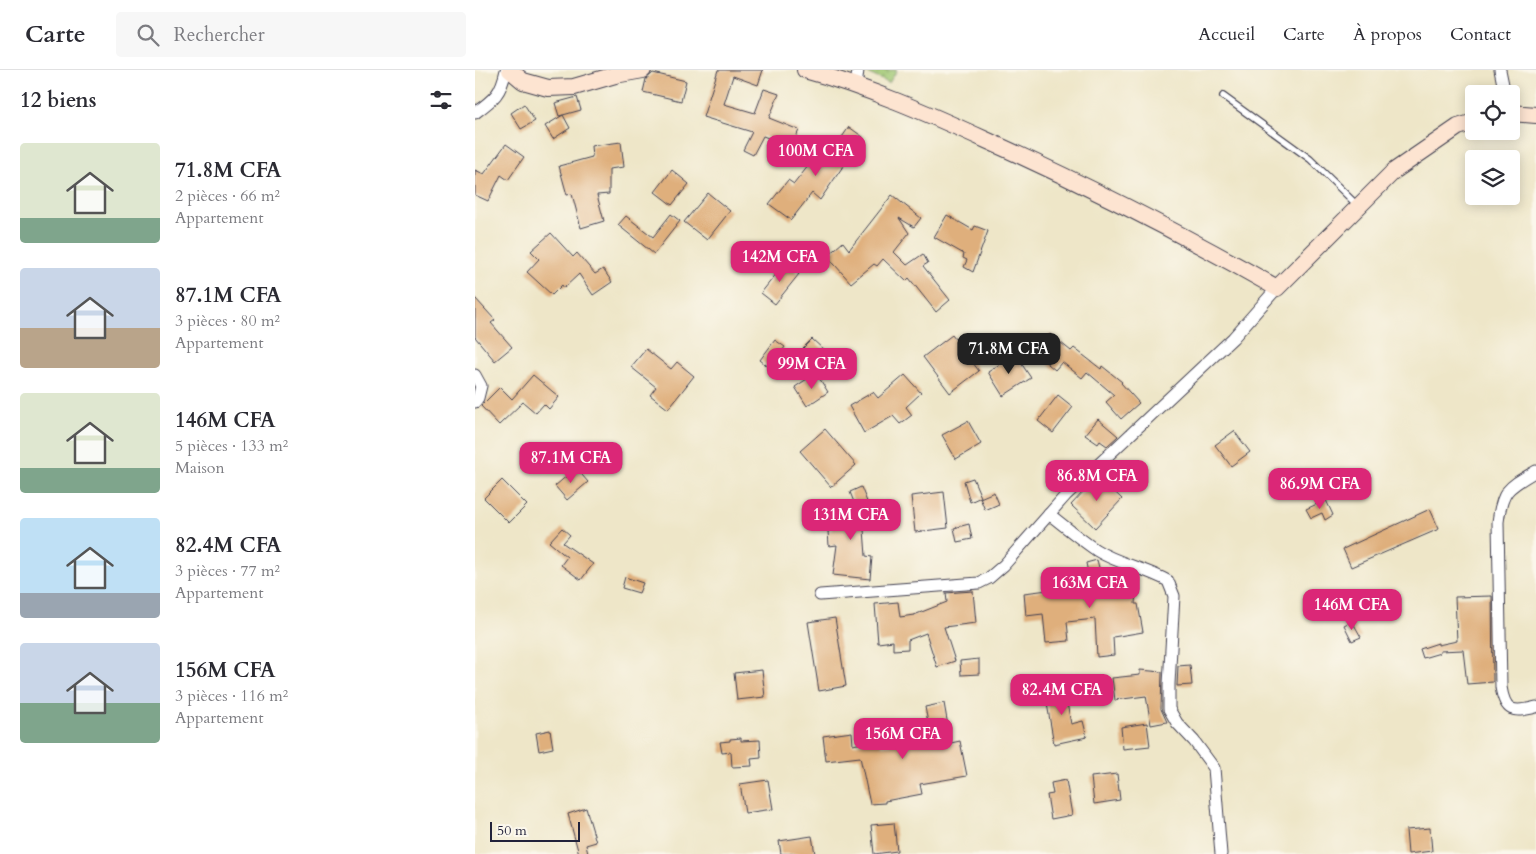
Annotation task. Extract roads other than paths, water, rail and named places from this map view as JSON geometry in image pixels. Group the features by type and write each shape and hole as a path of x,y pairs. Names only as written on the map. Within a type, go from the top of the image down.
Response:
{"street":[{"path":"475,113 498,94 508,70 523,81 548,88 574,87 615,75 643,70"},
{"path":"805,70 924,112 1052,169 1206,248 1277,288"},
{"path":"856,87 858,70"},
{"path":"1500,70 1503,85"},
{"path":"1520,114 1536,115"},
{"path":"820,595 979,583 989,578 1066,495 1226,344 1277,288 1394,171 1458,127 1465,125"},
{"path":"475,375 481,386 475,402"},
{"path":"1536,471 1516,483 1505,493 1500,504 1498,522 1503,701 1507,708 1514,710 1522,711 1536,707"},
{"path":"1049,514 1097,550 1128,564 1153,572 1168,580 1174,596 1169,709 1177,723 1194,741 1213,768 1221,854"}],"lane":[{"path":"1223,96 1310,159 1359,206"}]}
